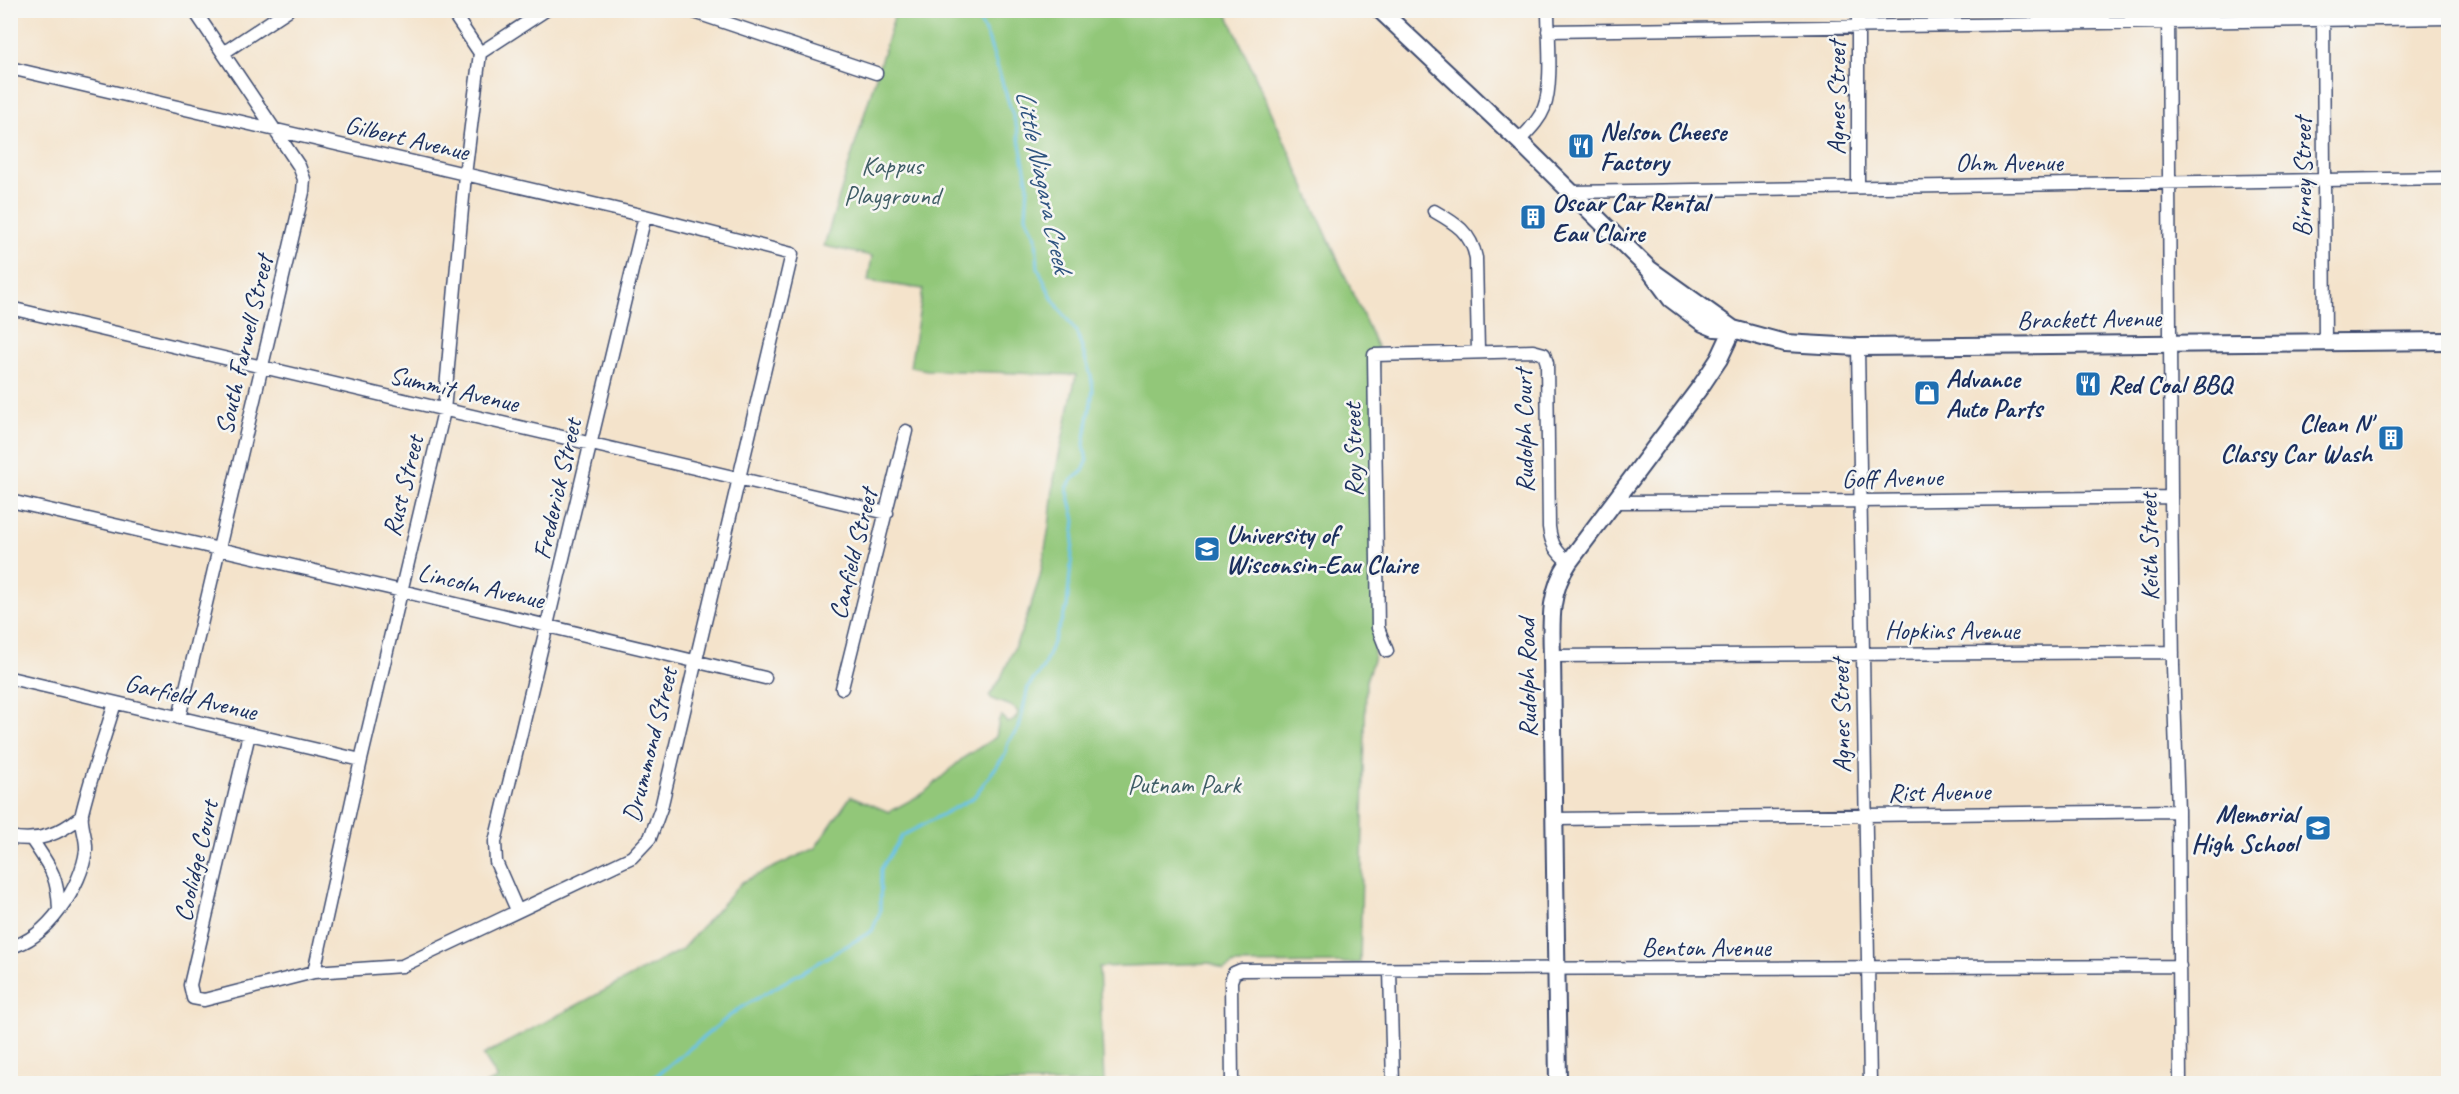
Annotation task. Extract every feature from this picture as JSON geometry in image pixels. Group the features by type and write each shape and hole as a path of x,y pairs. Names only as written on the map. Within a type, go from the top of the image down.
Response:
{"main road":[{"path":"1380,10 1649,268 1733,329"},
{"name":"Brackett Avenue","path":"1733,329 1785,343 1858,347 2448,341"},
{"name":"Rudolph Road","path":"1558,1083 1552,602 1557,583 1569,562 1706,380 1733,329"}],"street":[{"name":"South Farwell Street","path":"179,718 263,366 303,192 304,179 299,166 277,130 194,10"},
{"path":"223,53 288,10"},
{"path":"451,10 480,52 546,10"},
{"path":"688,10 876,73"},
{"path":"1519,141 1536,122 1544,108 1548,92 1548,10"},
{"name":"Agnes Street","path":"1858,10 1858,186"},
{"path":"1548,30 1858,26 2168,16 2323,15 2448,18"},
{"name":"Birney Street","path":"2323,15 2325,342"},
{"name":"Keith Street","path":"2168,16 2171,497 2178,811 2180,1083"},
{"name":"Rust Street","path":"314,972 361,760 444,411 465,175 480,52"},
{"name":"Gilbert Avenue","path":"10,68 645,216 792,254"},
{"name":"Ohm Avenue","path":"1570,192 2448,178"},
{"path":"1434,211 1458,225 1473,246 1476,258 1478,351"},
{"name":"Frederick Street","path":"517,910 496,862 495,842 645,216"},
{"name":"Drummond Street","path":"193,998 204,1000 314,972 402,966 632,856 650,838 661,808 737,478 792,254"},
{"name":"Summit Avenue","path":"10,308 887,513"},
{"name":"Agnes Street","path":"1858,347 1870,1083"},
{"name":"Rudolph Court","path":"1374,355 1478,351 1533,351 1544,354 1547,363 1550,537 1558,554 1569,562"},
{"name":"Roy Street","path":"1374,355 1378,628 1387,651"},
{"name":"Canfield Street","path":"842,688 906,431"},
{"name":"Goff Avenue","path":"1614,502 2171,497"},
{"name":"Lincoln Avenue","path":"10,501 401,590 765,678"},
{"name":"Hopkins Avenue","path":"1551,656 2173,652"},
{"name":"Garfield Avenue","path":"10,678 361,760"},
{"path":"10,947 36,935 59,910 79,879 86,848 82,816 115,703"},
{"name":"Coolidge Court","path":"193,998 190,985 249,735"},
{"name":"Rist Avenue","path":"1556,819 2178,811"},
{"path":"10,837 32,840 51,836 82,816"},
{"path":"32,840 55,875 59,910"},
{"name":"Benton Avenue","path":"1232,1083 1231,981 1234,973 1241,970 2180,966"},
{"path":"1390,970 1392,1083"}],"green space":[{"name":"Putnam Park","path":"896,11 1226,11 1378,349 1378,628 1373,660 1366,681 1360,963 1234,964 1224,970 1210,963 1099,967 1104,1083 485,1084 498,1079 483,1055 681,950 742,882 815,848 851,796 889,812 924,793 963,758 996,737 999,719 1002,716 1007,723 1013,721 1017,716 1018,712 1015,709 989,696 1000,680 1023,628 1040,577 1049,527 1054,479 1076,375 927,370 910,367 923,289 868,281 872,256 824,246"}],"waterway":[{"name":"Little Niagara Creek","path":"646,1084 737,1010 872,931 880,912 881,869 902,836 973,798 1005,755 1008,742 1019,728 1028,687 1043,668 1067,607 1075,520 1067,488 1072,480 1083,471 1087,462 1084,444 1093,390 1091,376 1077,333 1052,298 1038,268 1036,237 1026,216 1028,185 1017,128 988,38 974,10"}],"place":[{"name":"Nelson Cheese Factory","path":"1581,146"},
{"name":"Oscar Car Rental Eau Claire","path":"1533,217"},
{"name":"Red Coal BBQ","path":"2088,384"},
{"name":"Advance Auto Parts","path":"1927,393"},
{"name":"Clean N' Classy Car Wash","path":"2391,438"},
{"name":"University of Wisconsin-Eau Claire","path":"1207,549"},
{"name":"Memorial High School","path":"2318,828"}],"park label":[{"name":"Kappus Playground","path":"892,180"}]}
